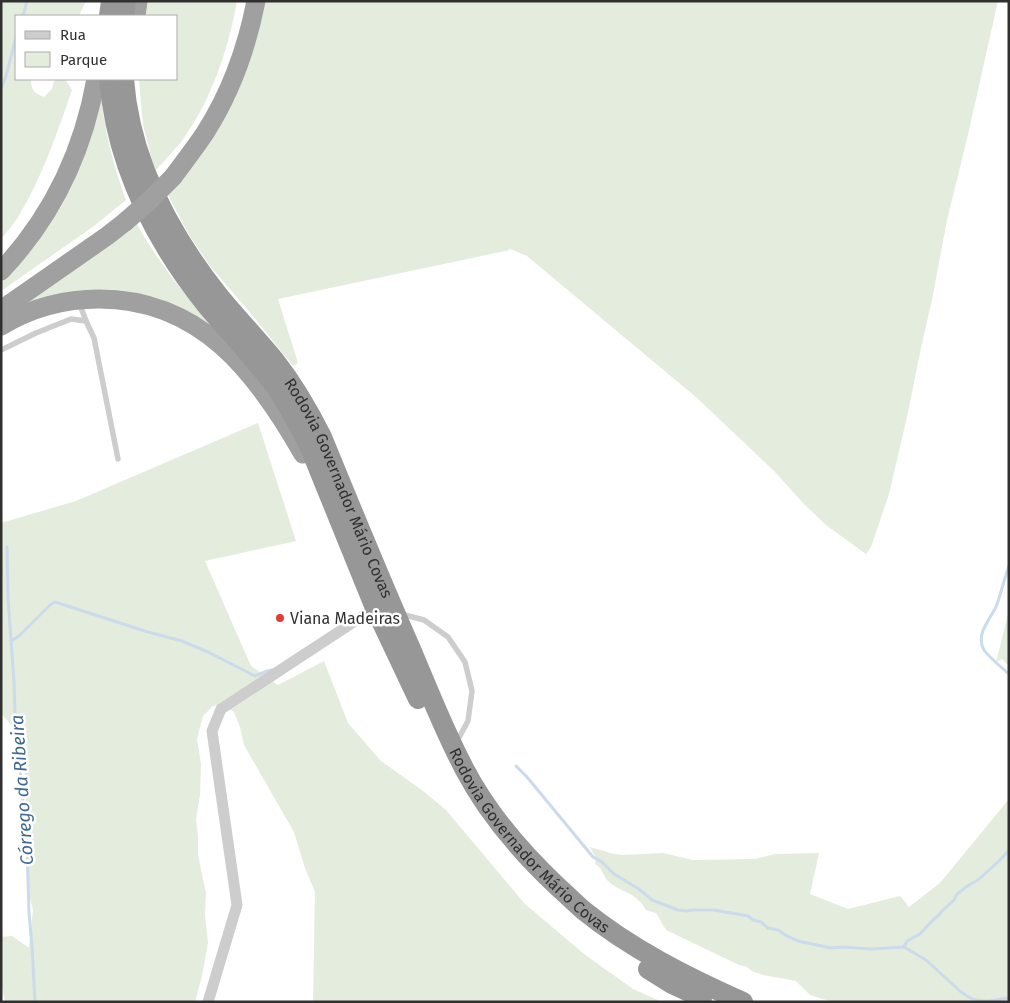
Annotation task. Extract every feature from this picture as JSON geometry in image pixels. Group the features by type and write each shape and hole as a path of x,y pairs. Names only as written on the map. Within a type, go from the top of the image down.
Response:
{"highway":[{"path":"102,15 104,1"},
{"path":"109,15 111,1"},
{"path":"124,15 126,1"},
{"path":"136,15 138,1"},
{"path":"1,297 84,240 149,201 169,173 211,100 236,34 244,1"},
{"path":"169,173 205,133 223,100 245,44 256,1"},
{"path":"1,271 38,227 67,176 84,132 96,80"},
{"name":"Rodovia Governador Mário Covas","path":"109,80 121,145 135,187 154,227 192,285 264,372 288,406 308,443 375,608 455,775 484,820 500,842 552,898 599,938 672,984 711,1002"},
{"name":"Rodovia Governador Mário Covas","path":"124,80 130,120 139,153 149,182 167,220 185,250 220,296 276,363 301,397 312,417 454,747 480,794 512,838 534,864 582,910 637,948 684,974 743,1002"},
{"path":"132,80 134,118 139,153"},
{"path":"1,310 101,240 121,218"},
{"path":"1,326 39,308 78,300 98,299 120,300 148,305 176,315 195,326 228,352 255,380 268,397 318,480 356,558"}],"street":[{"path":"208,1002 237,905 212,731 221,709 375,608"}],"lane":[{"path":"78,300 94,338 118,459"},
{"path":"1,350 71,319 86,321"},
{"path":"395,613 424,620 448,638 465,662 472,691 468,721 454,747"}],"green space":[{"path":"1,1 87,1 79,15 15,15 15,80 31,80 34,91 44,97 52,89 55,80 66,80 72,90 61,123 27,202 12,226 1,239"},
{"path":"146,1 237,1 229,38 210,93 181,142 155,171 143,125 139,80 178,80 178,15 144,15"},
{"path":"263,1 998,1 947,220 932,300 889,494 871,547 866,554 826,525 774,471 697,398 527,256 508,248 510,250 278,299 298,363 293,366 210,266 189,235 166,191 176,180"},
{"path":"99,86 109,144 126,200 94,226 1,291 1,277 19,258"},
{"path":"135,220 142,234 170,274 211,324 207,328 149,301 11,313"},
{"path":"258,423 296,541 205,561 251,666 278,685 324,661 348,723 381,761 446,810 525,904 584,954 633,989 662,1002 313,1002 315,892 305,868 294,832 244,745 234,712 224,705 213,706 203,716 197,739 201,764 200,795 196,819 198,855 206,893 205,915 208,943 195,1002 5,1002 1,982 1,937 12,936 29,948 33,910 28,890 24,750 9,722 1,714 1,523 76,501"},
{"path":"1009,611 1009,666 1002,659 996,662"},
{"path":"1009,799 1009,1002 833,1002 810,995 796,981 752,971 666,930 656,913 646,910 636,898 607,880 600,868 595,864 596,859 590,847 614,854 663,853 693,860 755,859 775,854 819,853 810,894 848,909 900,896 909,907 940,883"}],"waterway":[{"name":"Córrego da Ribeira","path":"23,15 27,1"},
{"name":"Córrego da Ribeira","path":"1,89 15,41"},
{"name":"Córrego da Ribeira","path":"7,547 15,713 27,848 35,1002"},
{"path":"1009,566 996,607 984,627 981,639 984,650 1009,674"},
{"path":"11,641 19,636 55,602 182,641 255,676 272,670"},
{"path":"516,766 593,857 652,900 678,910 714,910 748,916 753,920 761,922 768,928 778,930 798,941 831,948 871,949 904,947 926,960 961,992 972,999 988,1001 1009,998"},
{"path":"904,947 907,941 920,934 954,900 957,894 978,880 1009,850"}],"place":[{"name":"Viana Madeiras","path":"280,618"}]}
